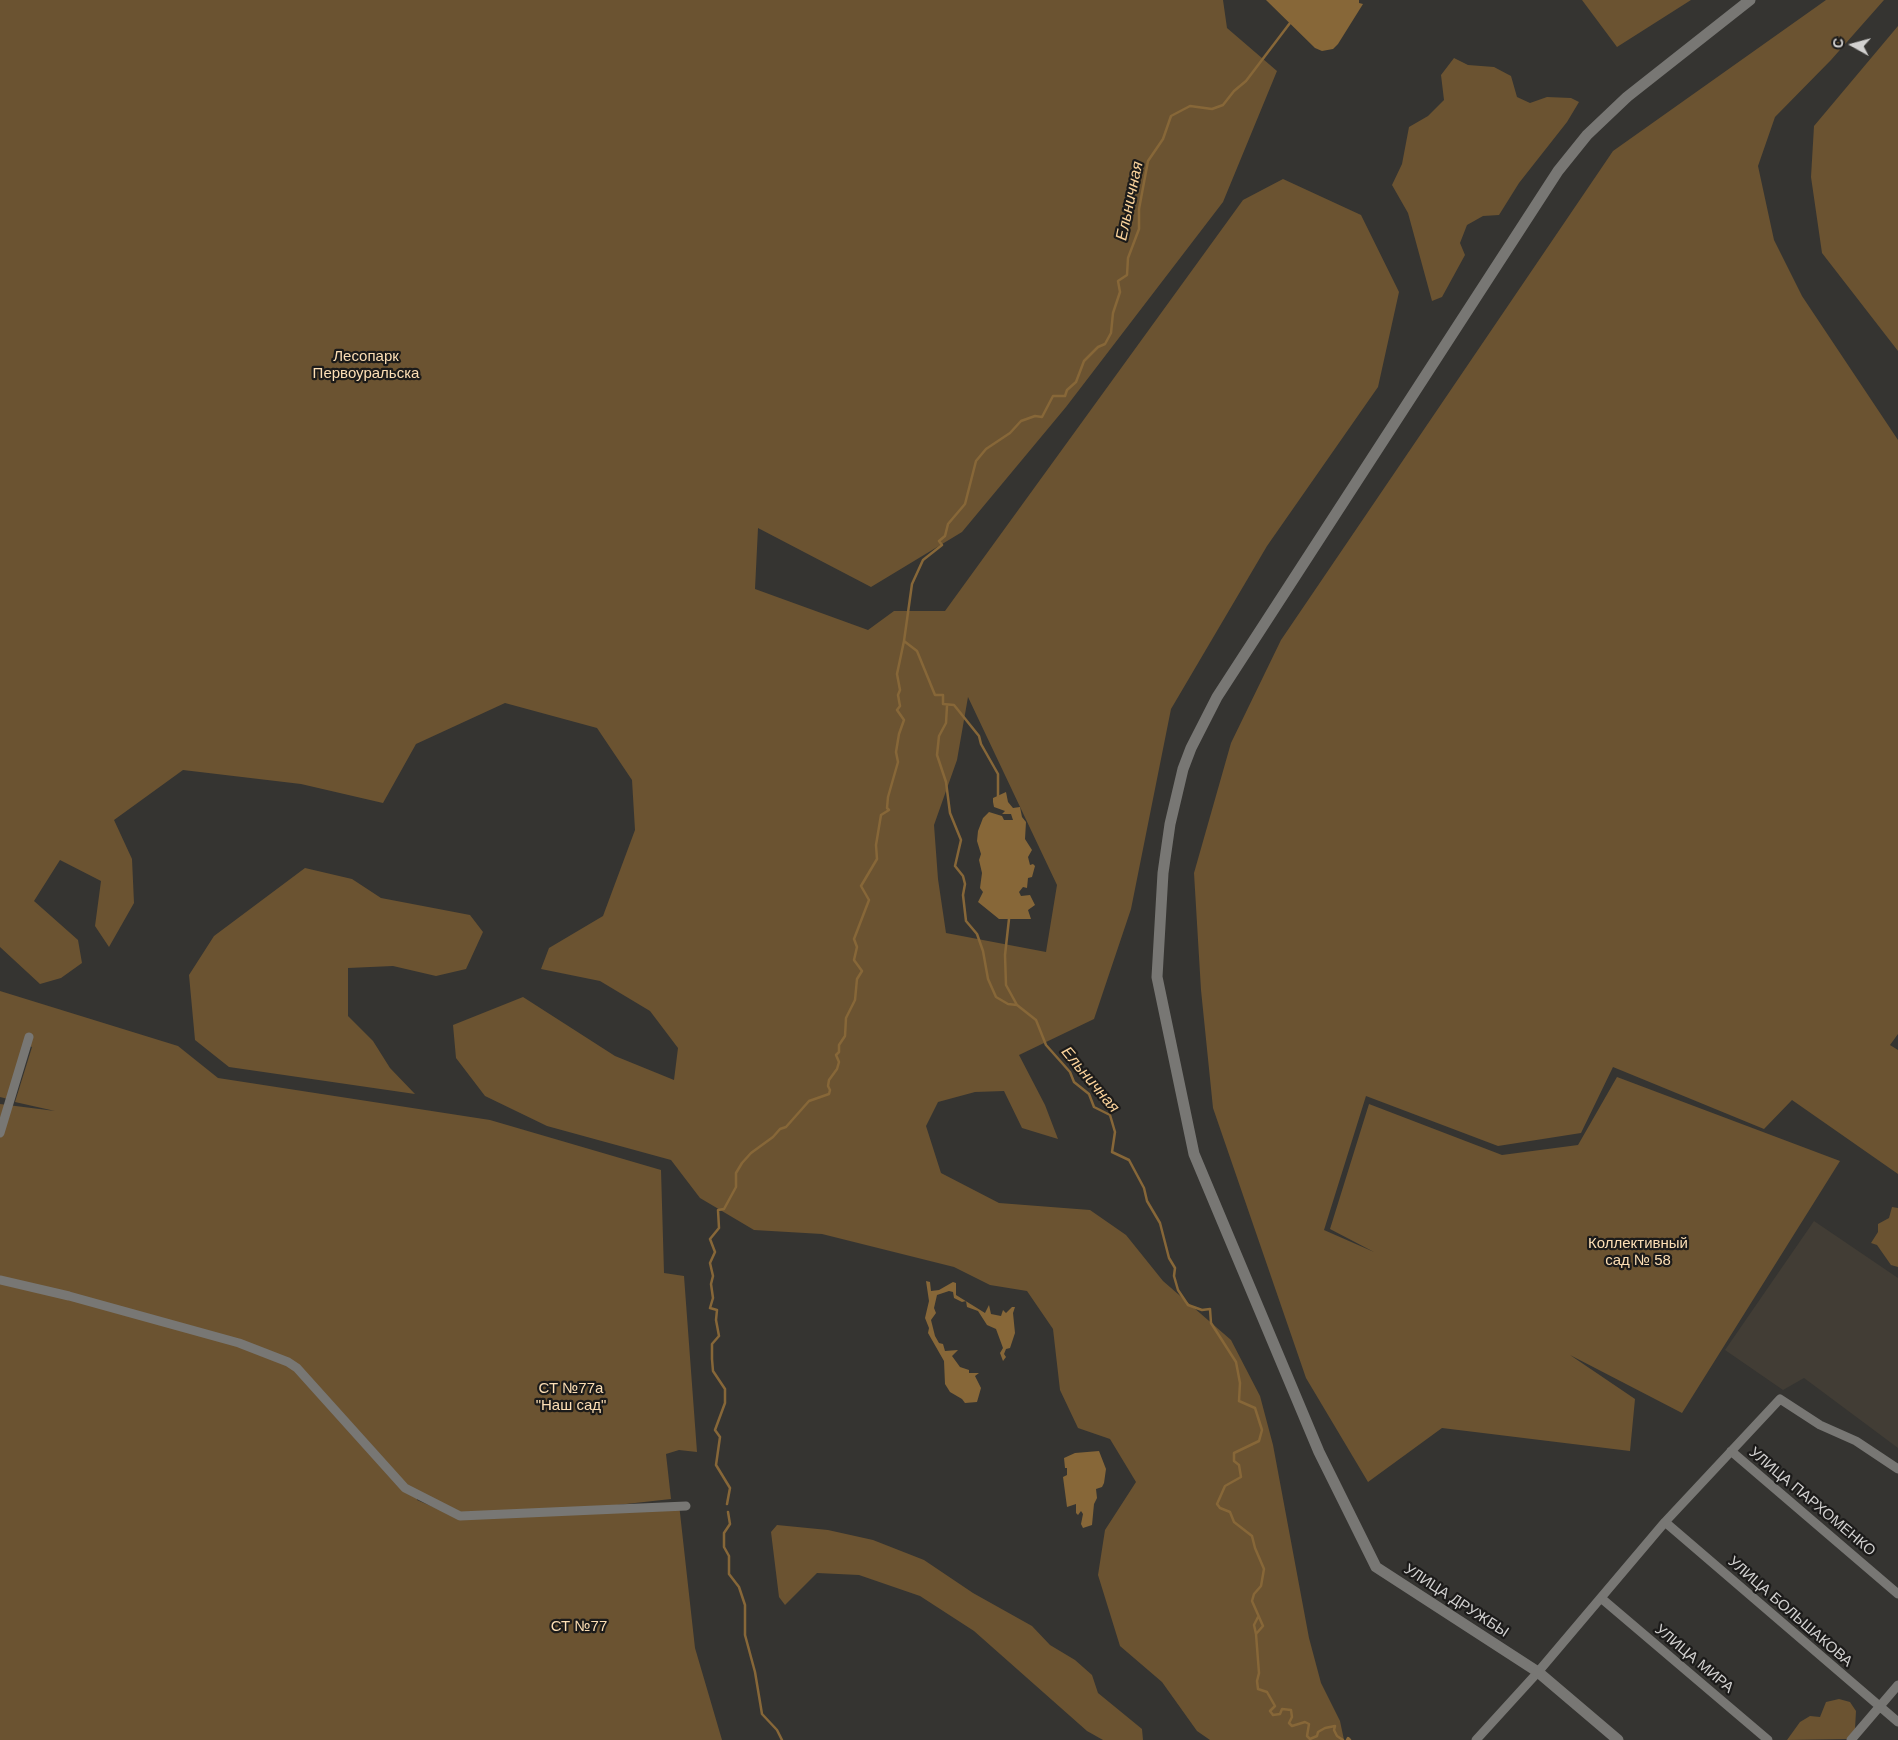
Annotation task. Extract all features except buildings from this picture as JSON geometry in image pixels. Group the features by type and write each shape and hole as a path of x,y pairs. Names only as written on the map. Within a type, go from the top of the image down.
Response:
{"street":[{"name":"УЛИЦА ДРУЖБЫ","path":"1618,1740 1538,1672 1376,1566 1319,1452 1194,1154 1157,977 1164,850 1176,795 1191,748 1217,698 1558,171 1586,135 1627,97 1750,0"},
{"path":"0,1133 29,1037"},
{"path":"0,1280 69,1296 239,1343 288,1362 297,1368 405,1488 460,1516 686,1506"},
{"path":"1476,1740 1538,1672 1665,1522 1780,1400 1820,1425 1856,1441 1898,1469"},
{"name":"УЛИЦА ПАРХОМЕНКО","path":"1731,1452 1898,1594"},
{"name":"УЛИЦА БОЛЬШАКОВА","path":"1665,1522 1898,1722"},
{"name":"УЛИЦА МИРА","path":"1601,1598 1768,1740"},
{"path":"1851,1740 1898,1685"}],"shaded area":[{"path":"1266,0 1359,0 1359,3 1363,4 1338,44 1333,49 1322,51 1315,48"},
{"path":"1006,792 1008,802 1013,808 1020,807 1022,817 1026,822 1025,839 1032,850 1028,857 1030,865 1033,864 1035,866 1032,877 1028,878 1027,888 1023,887 1019,892 1021,896 1030,895 1035,905 1028,910 1031,919 999,919 978,902 983,892 980,888 982,873 979,860 981,854 977,841 978,831 983,818 989,812 1002,816 1004,820 1013,820 1011,814 1002,814 1005,811 994,807 993,798"},
{"path":"1814,1221 1898,1278 1898,1448 1804,1378 1783,1390 1725,1350"},
{"path":"926,1281 930,1282 931,1291 939,1290 953,1282 956,1283 956,1295 966,1301 962,1302 954,1298 953,1292 949,1291 937,1295 934,1308 936,1313 931,1320 935,1336 939,1343 943,1344 945,1351 958,1350 952,1356 960,1367 969,1370 969,1373 979,1373 975,1376 981,1388 977,1402 965,1403 950,1392 945,1384 944,1361 928,1333 929,1328 925,1318 929,1301"},
{"path":"966,1301 985,1313 989,1305 991,1314 1001,1316 1003,1310 1006,1313 1012,1307 1015,1307 1013,1313 1015,1333 1010,1348 1006,1349 1004,1354 1006,1357 1003,1361 1000,1353 1003,1348 996,1329 987,1325 978,1311 967,1307"},
{"path":"1099,1451 1106,1469 1104,1483 1102,1487 1096,1489 1097,1498 1094,1504 1092,1525 1083,1528 1081,1524 1083,1514 1081,1511 1078,1515 1076,1513 1076,1504 1067,1507 1063,1477 1067,1475 1067,1468 1065,1468 1064,1458 1075,1453"}],"green space":[{"name":"Лесопарк Первоуральска","path":"0,0 1223,0 1227,28 1277,71 1223,202 1066,407 962,532 871,587 758,528 755,589 868,630 894,611 945,611 1243,200 1283,179 1361,215 1399,292 1378,387 1267,546 1171,709 1131,909 1094,1019 1019,1055 1045,1105 1058,1139 1022,1128 1004,1091 975,1092 938,1102 926,1126 941,1173 999,1203 1090,1210 1126,1235 1163,1281 1231,1340 1260,1396 1273,1445 1309,1638 1321,1683 1340,1721 1344,1740 1210,1740 1197,1731 1162,1682 1120,1646 1098,1575 1105,1530 1136,1482 1110,1439 1078,1428 1060,1390 1053,1329 1027,1291 990,1285 954,1267 822,1234 754,1230 700,1198 671,1160 547,1126 485,1096 456,1058 453,1025 523,997 615,1056 674,1080 678,1048 650,1011 600,981 541,969 549,948 603,916 635,830 632,780 597,728 505,703 416,744 383,803 301,784 183,770 114,820 132,859 134,903 109,947 95,926 101,881 60,860 34,901 78,940 82,963 61,978 40,984 0,947","holes":["968,697 1057,885 1046,952 946,933 938,879 934,825 957,760"]},
{"path":"1582,0 1691,0 1617,47"},
{"name":"Коллективный сад № 58","path":"1826,0 1884,0 1831,60 1775,117 1758,166 1774,240 1802,296 1898,440 1898,1034 1890,1045 1898,1050 1898,1174 1792,1100 1764,1129 1613,1067 1581,1133 1498,1146 1366,1096 1324,1230 1374,1252 1330,1229 1369,1104 1502,1155 1578,1145 1617,1077 1840,1161 1682,1413 1570,1355 1635,1399 1630,1451 1442,1428 1368,1482 1306,1378 1213,1108 1201,990 1194,873 1231,743 1281,640 1613,151"},
{"path":"1898,26 1898,351 1822,253 1811,177 1814,126"},
{"path":"1454,58 1468,65 1494,67 1511,76 1517,97 1530,103 1547,97 1571,98 1579,102 1567,122 1519,183 1499,215 1483,216 1467,225 1460,243 1465,255 1442,297 1432,301 1408,213 1392,185 1402,164 1409,127 1428,116 1444,100 1441,75"},
{"path":"305,868 352,879 381,898 470,915 483,932 466,969 436,976 393,966 348,968 348,1016 373,1041 390,1068 415,1094 229,1067 195,1040 189,975 214,936"},
{"path":"0,991 178,1046 218,1078 490,1120 661,1170 664,1273 684,1276 697,1452 679,1450 666,1454 671,1499 572,1510 461,1512 417,1493 417,1500 459,1518 679,1504 695,1648 722,1740 0,1740 0,1104 55,1111 15,1102 32,1047 29,1046 12,1100 0,1097"},
{"path":"1892,1207 1898,1208 1898,1267 1891,1265 1877,1245 1871,1243 1878,1232 1878,1224 1889,1218"},
{"path":"777,1525 828,1530 873,1540 924,1560 973,1593 1032,1626 1050,1645 1075,1660 1092,1675 1098,1693 1142,1729 1143,1740 1103,1740 1087,1731 974,1631 920,1596 859,1575 817,1573 785,1605 779,1597 771,1532"},
{"path":"1839,1699 1850,1702 1856,1711 1855,1729 1847,1739 1787,1740 1800,1722 1810,1716 1820,1717 1826,1702"}],"waterway":[{"name":"Ельничная","path":"998,796 998,774 981,744 979,736 954,705 943,704 943,695 935,695 917,651 904,641 912,584 923,560 942,545 939,541 945,536 948,524 965,504 976,461 986,449 1010,433 1021,421 1035,416 1042,417 1053,396 1065,396 1067,390 1076,382 1084,361 1098,347 1105,344 1111,333 1113,313 1120,292 1118,281 1127,275 1128,258 1139,229 1139,209 1148,161 1163,139 1171,116 1190,106 1212,109 1223,105 1234,91 1246,81 1290,23"},
{"path":"727,1504 730,1488 716,1465 720,1437 715,1430 725,1403 725,1389 713,1371 712,1344 719,1336 716,1320 717,1310 710,1308 713,1298 711,1284 713,1276 710,1263 715,1252 710,1239 719,1228 718,1210 724,1209 736,1187 736,1173 742,1163 780,1129 786,1127 809,1101 829,1094 829,1080 837,1069 839,1062 836,1055 839,1052 839,1045 845,1036 846,1018 855,1000 857,979 862,971 854,960 857,947 854,939 869,900 861,886 877,859 876,845 881,815 889,810 887,808 888,797 898,762 896,752 904,720 897,710 900,706 897,674 904,641"},
{"path":"947,706 946,723 939,736 937,755 946,782 950,813 961,840 955,866 963,876 965,884 963,895 966,921 977,934 983,951 988,979 996,997 1008,1004 1017,1005"},
{"name":"Ельничная","path":"1009,919 1005,955 1006,985 1017,1005 1036,1020 1046,1045 1070,1072 1074,1082 1089,1094 1094,1107 1110,1115 1115,1132 1112,1152 1129,1160 1144,1188 1147,1201 1160,1223 1169,1258 1175,1268 1174,1276 1178,1290 1188,1305 1202,1310 1210,1309 1211,1323 1236,1362 1240,1383 1239,1401 1255,1408 1262,1430 1259,1441 1234,1453 1234,1461 1239,1465 1241,1477 1225,1486 1217,1504 1220,1508 1230,1512 1234,1522 1252,1536 1264,1569 1261,1586 1254,1594 1252,1601 1263,1626 1256,1634 1259,1673 1258,1689 1267,1692 1275,1706 1270,1711 1273,1715 1280,1714 1282,1709 1291,1710 1292,1717 1289,1723 1292,1726 1305,1722 1309,1724 1307,1736 1310,1739 1317,1736 1318,1732 1325,1728 1335,1726 1334,1730 1337,1736 1343,1740"},
{"path":"728,1512 730,1524 724,1533 724,1547 729,1556 729,1574 739,1587 745,1605 745,1635 755,1672 762,1714 777,1730 782,1740"},
{"path":"1256,1634 1254,1625 1258,1617"},
{"name":"Ельничная","path":"1347,1740 1348,1738 1350,1740"}],"park label":[{"name":"СТ №77а \"Наш сад\"","path":"571,1398"},
{"name":"СТ №77","path":"579,1627"}]}
